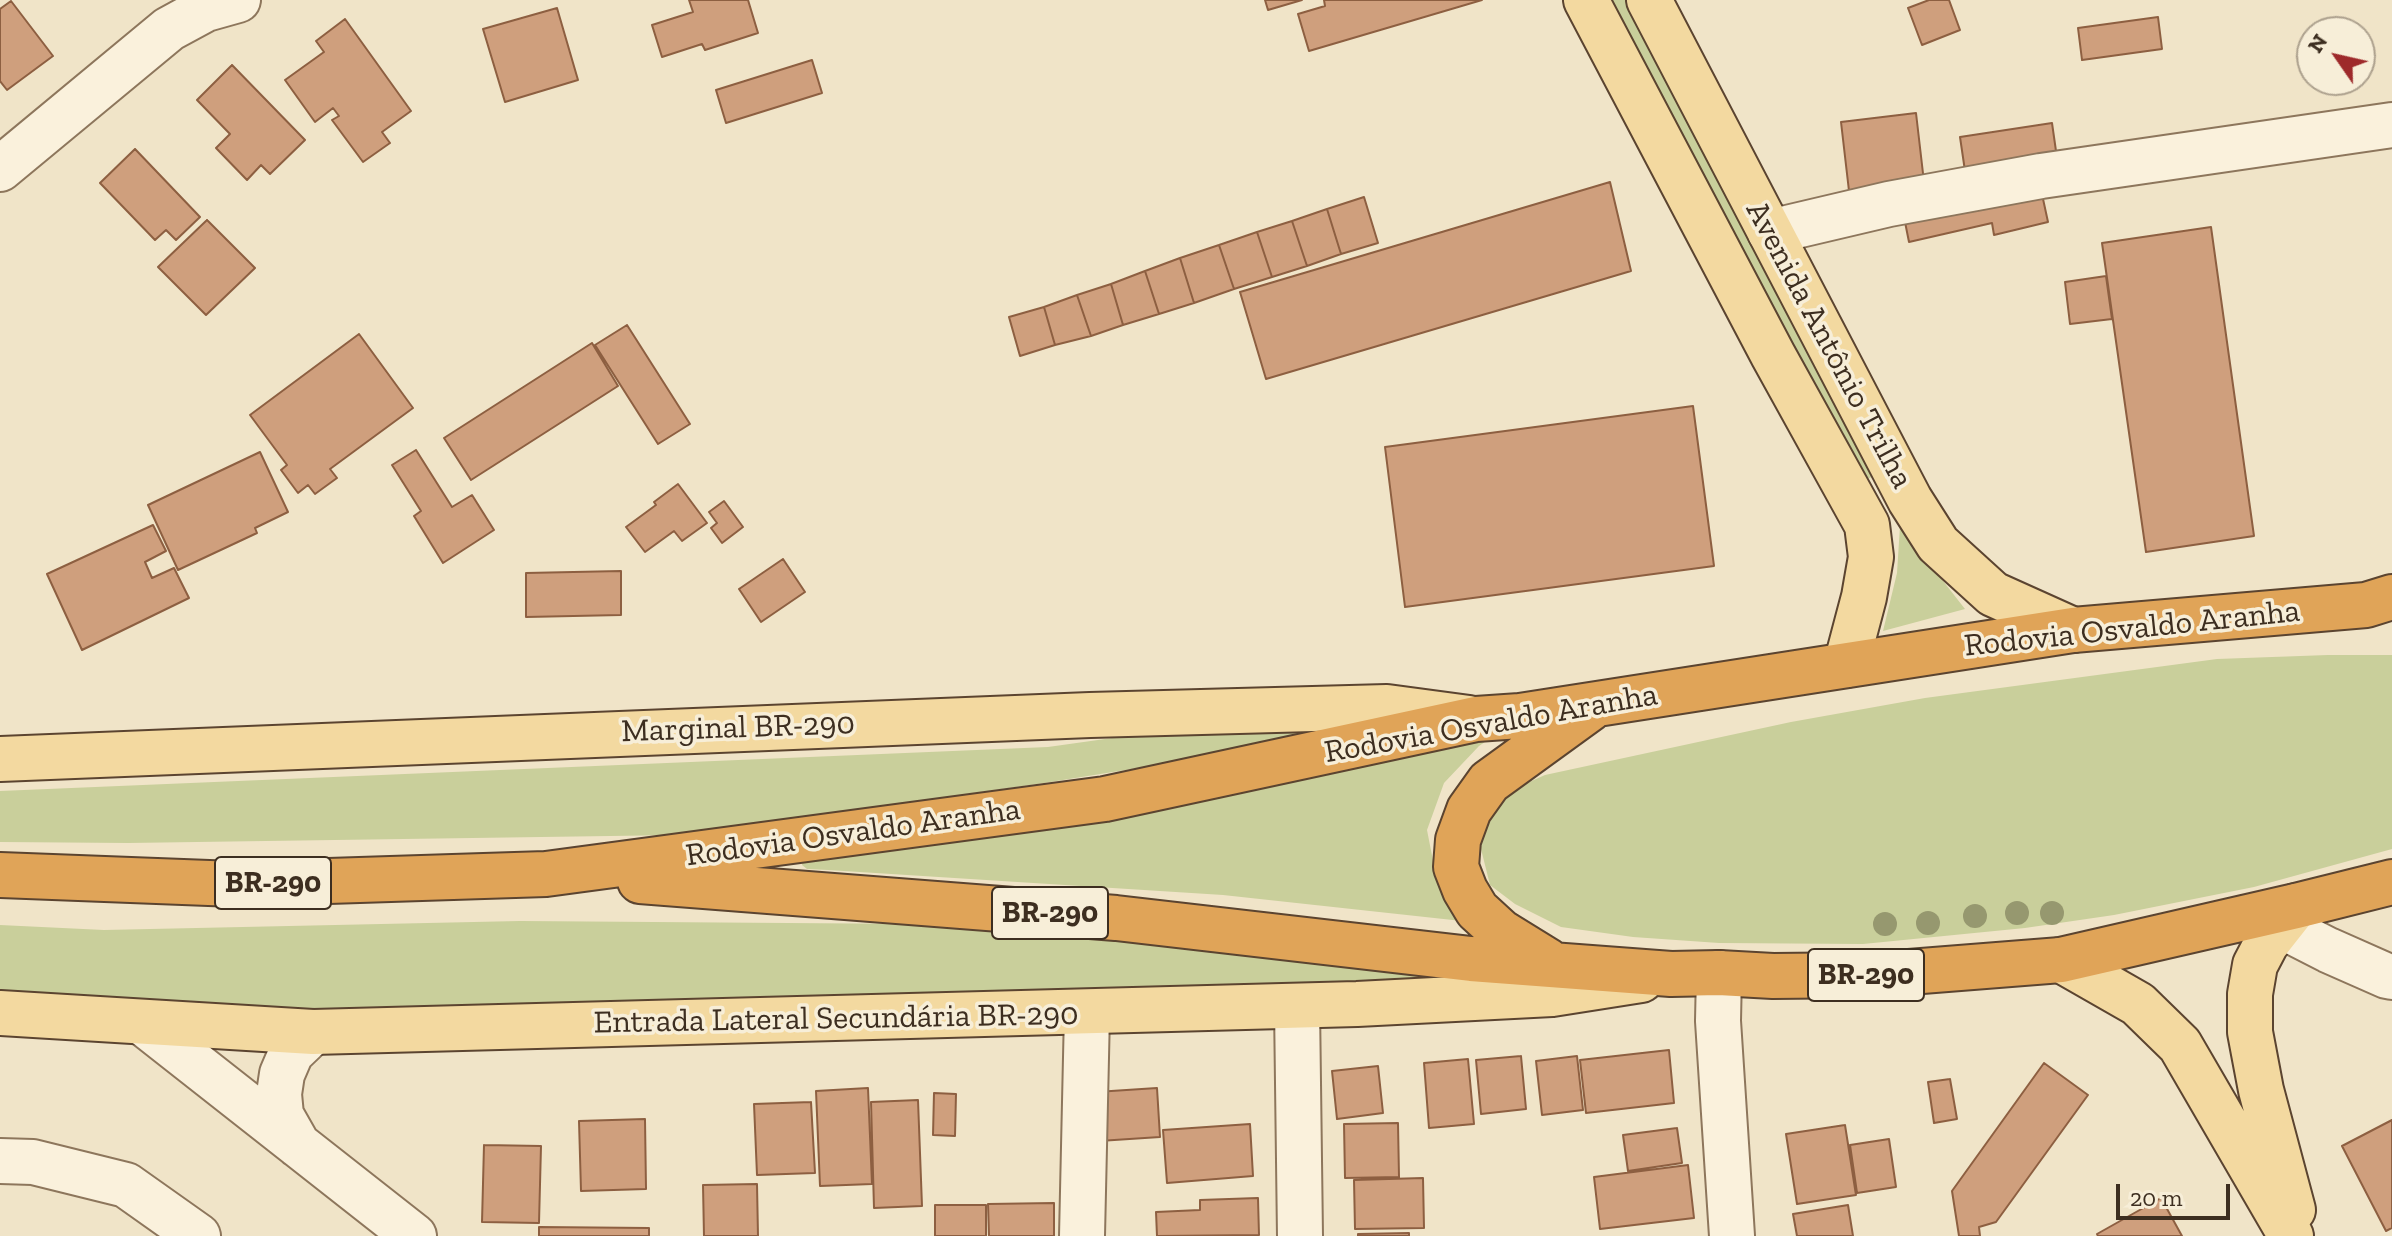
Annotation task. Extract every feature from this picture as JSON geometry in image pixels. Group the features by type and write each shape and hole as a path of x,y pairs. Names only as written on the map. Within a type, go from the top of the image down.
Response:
{"highway":[{"name":"Rodovia Osvaldo Aranha","path":"0,875 235,884 546,874 1105,799 1476,719 1520,716 2073,630 2383,605"},
{"name":"BR-290","path":"1553,965 1501,932 1477,910 1456,867 1458,840 1469,810 1489,782 1597,704"},
{"name":"Rodovia Osvaldo Aranha","path":"546,874 1116,918 1471,959 1671,974 1773,976 1871,975 2061,960 2288,916 2392,882"}],"main road":[{"name":"Avenida Antônio Trilha","path":"1586,0 1773,355 1867,525 1871,557 1846,665"},
{"name":"Avenida Antônio Trilha","path":"1649,0 1910,500 1938,544 1993,594 2073,630"},
{"path":"1867,525 1910,500"},
{"name":"Marginal BR-290","path":"0,759 1153,713 1387,707 1476,719"},
{"path":"2288,916 2266,944 2255,965 2250,994 2250,1032 2261,1090 2298,1236"},
{"path":"2061,960 2138,1004 2180,1045 2291,1236"},
{"name":"Entrada Lateral Secundária BR-290","path":"0,1013 313,1032 1297,1006 1552,994 1671,974"}],"street":[{"path":"0,169 169,29 206,9 238,0"},
{"path":"1770,232 1889,204 2041,176 2392,125"},
{"path":"2288,916 2343,957 2392,977"},
{"path":"1719,973 1718,1021 1732,1236"},
{"path":"1297,1006 1300,1236"},
{"path":"1082,1236 1087,1013"},
{"path":"143,1023 414,1236"},
{"path":"298,1145 281,1115 279,1094 282,1074 291,1053 313,1032"},
{"path":"0,1161 33,1162 126,1185 198,1236"}],"green space":[{"path":"1607,0 1625,0 1677,98 1873,476 1861,483"},
{"path":"1900,526 1965,609 1883,631 1897,573"},
{"path":"2392,655 2392,849 2254,887 2114,915 2025,928 1863,944 1719,943 1633,937 1561,927 1515,904 1490,885 1479,841 1507,792 1545,775 1791,722 1925,698 2217,659"},
{"path":"1361,722 1232,753 679,835 0,842 0,791 1048,747 1212,724"},
{"path":"1504,729 1479,746 1444,783 1427,830 1437,881 1471,922 1223,895 807,869 802,865 803,856"},
{"path":"520,921 921,924 1143,942 1282,960 1450,974 1474,980 840,1001 171,1013 0,999 0,925 104,930"}],"building":[{"path":"689,0 748,0 758,33 705,50 702,44 662,57 652,25 693,12"},
{"path":"1265,0 1302,0 1268,10"},
{"path":"1324,0 1482,0 1309,51 1298,14 1325,6"},
{"path":"1929,0 1949,0 1960,30 1922,45 1908,8"},
{"path":"11,1 53,56 7,90 0,81 0,9"},
{"path":"557,8 578,80 505,102 483,29"},
{"path":"2158,17 2162,49 2082,60 2078,28"},
{"path":"345,19 411,111 382,132 390,143 363,162 332,120 339,116 333,108 315,122 285,80 324,52 316,41"},
{"path":"812,60 822,93 726,123 716,90"},
{"path":"232,65 305,140 270,174 261,165 247,180 216,148 230,134 197,100"},
{"path":"1916,113 1924,182 1849,191 1841,122"},
{"path":"2052,123 2057,158 1965,171 1960,137"},
{"path":"135,149 200,217 176,240 166,230 155,240 100,183"},
{"path":"1610,182 1631,271 1266,379 1240,292"},
{"path":"2040,185 2048,222 1994,235 1992,223 1909,242 1903,212"},
{"path":"1364,197 1378,243 1341,254 1327,209"},
{"path":"1327,209 1341,254 1307,266 1292,221"},
{"path":"207,220 255,268 206,315 158,267"},
{"path":"1292,221 1307,266 1272,277 1257,232"},
{"path":"2211,227 2254,536 2146,552 2102,243"},
{"path":"1257,232 1272,277 1234,289 1219,245"},
{"path":"1219,245 1234,289 1194,303 1180,258"},
{"path":"1180,258 1194,303 1159,314 1145,271"},
{"path":"1145,271 1159,314 1123,325 1111,284"},
{"path":"2106,276 2112,319 2070,324 2065,282"},
{"path":"1111,284 1123,325 1091,336 1077,295"},
{"path":"1077,295 1091,336 1055,345 1044,307"},
{"path":"1044,307 1055,345 1020,356 1009,317"},
{"path":"627,325 690,424 658,444 595,345"},
{"path":"359,334 413,408 330,469 337,478 315,494 308,485 298,493 281,470 287,465 250,415"},
{"path":"592,343 618,386 471,480 444,438"},
{"path":"1693,406 1714,566 1405,607 1385,447"},
{"path":"416,450 452,507 472,495 494,530 443,563 414,516 421,511 392,465"},
{"path":"260,452 288,512 255,528 257,533 178,570 148,505"},
{"path":"678,484 707,523 682,541 674,531 645,552 626,527"},
{"path":"724,501 743,527 722,543 711,528 717,523 709,512"},
{"path":"153,525 166,551 145,562 152,578 174,568 189,598 82,650 47,574"},
{"path":"783,559 805,592 761,622 739,589"},
{"path":"621,571 621,615 526,617 526,573"},
{"path":"1669,1050 1674,1103 1586,1113 1580,1060"},
{"path":"1521,1056 1526,1109 1481,1114 1476,1060"},
{"path":"1577,1056 1583,1110 1542,1115 1536,1061"},
{"path":"1468,1059 1474,1124 1429,1128 1424,1063"},
{"path":"2044,1063 2088,1095 1996,1222 1979,1227 1980,1236 1959,1236 1952,1191"},
{"path":"1378,1066 1383,1113 1337,1119 1332,1071"},
{"path":"1950,1079 1957,1119 1934,1123 1928,1082"},
{"path":"868,1088 872,1184 820,1186 816,1091"},
{"path":"1157,1088 1160,1137 1099,1141 1096,1092"},
{"path":"934,1093 956,1094 955,1136 933,1135"},
{"path":"918,1100 922,1206 874,1208 871,1102"},
{"path":"811,1102 815,1173 757,1175 754,1104"},
{"path":"645,1119 646,1189 581,1191 579,1121"},
{"path":"2392,1120 2392,1228 2386,1231 2342,1146"},
{"path":"1398,1123 1399,1177 1345,1178 1344,1124"},
{"path":"1250,1124 1253,1176 1167,1183 1163,1130"},
{"path":"1845,1125 1856,1195 1797,1204 1786,1134"},
{"path":"1677,1128 1682,1163 1628,1171 1623,1135"},
{"path":"1889,1139 1896,1187 1857,1193 1850,1145"},
{"path":"484,1145 541,1146 539,1223 482,1222"},
{"path":"1688,1165 1694,1218 1600,1229 1594,1177"},
{"path":"1423,1178 1424,1228 1355,1229 1354,1180"},
{"path":"757,1184 758,1236 704,1236 703,1185"},
{"path":"1258,1198 1259,1235 1157,1236 1156,1212 1200,1210 1200,1200"},
{"path":"2161,1198 2182,1236 2098,1236 2097,1234"},
{"path":"1054,1203 1054,1236 989,1236 988,1204"},
{"path":"935,1205 986,1205 986,1236 935,1236"},
{"path":"1848,1205 1853,1236 1797,1236 1793,1214"},
{"path":"539,1227 649,1228 649,1236 539,1236"},
{"path":"1409,1233 1409,1236 1358,1236 1358,1234"}]}
